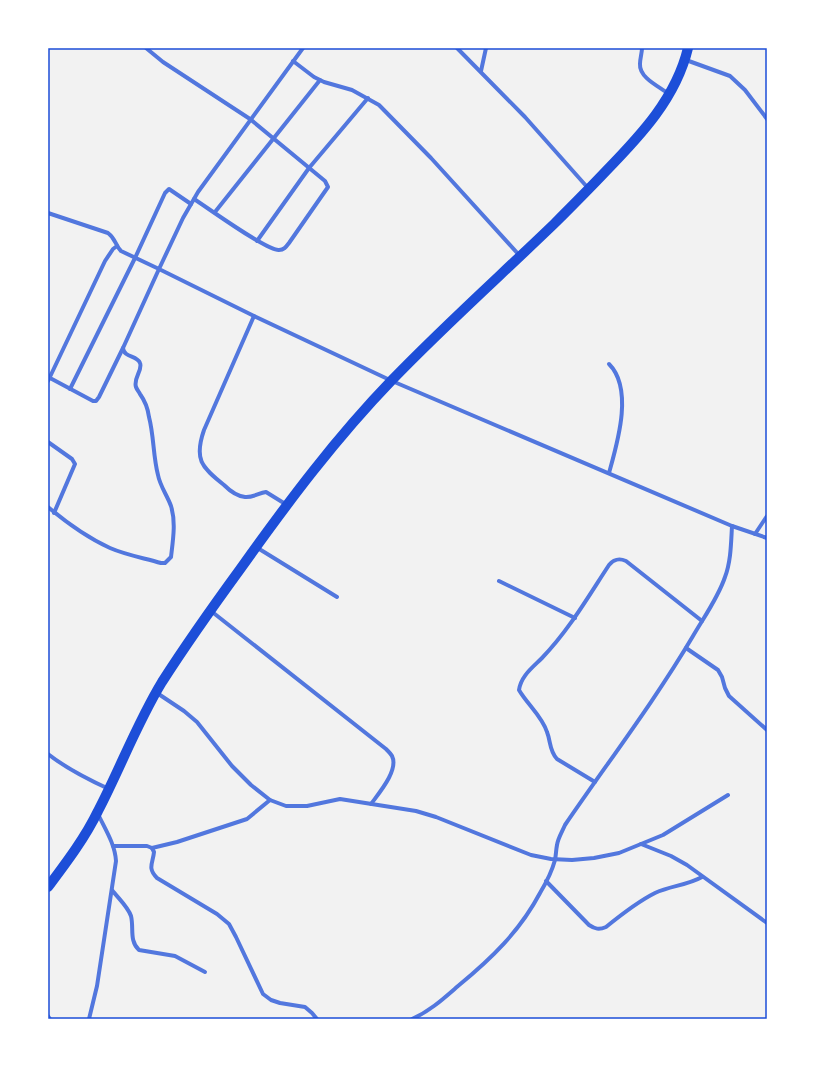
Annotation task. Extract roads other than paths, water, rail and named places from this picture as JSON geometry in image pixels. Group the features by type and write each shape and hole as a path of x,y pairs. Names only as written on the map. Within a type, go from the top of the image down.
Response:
{"highway":[{"path":"48,887 98,813 143,716 156,693 210,611 333,445 392,381 624,153 650,122 670,94 685,60 688,48"}],"street":[{"path":"146,48 163,62 250,119 325,181 328,187 289,244 285,249 280,251 275,250 257,240 194,198"},
{"path":"117,246 105,260 49,380 93,401 98,400 194,198 303,48"},
{"path":"457,48 525,117 588,189"},
{"path":"481,71 486,48"},
{"path":"642,48 639,65 644,76 670,94"},
{"path":"685,60 730,76 745,90 767,119"},
{"path":"293,61 320,80 352,90 379,104 431,158 520,256"},
{"path":"215,212 320,80"},
{"path":"257,240 309,168 368,98"},
{"path":"70,389 167,190 172,190 191,204"},
{"path":"48,213 108,233 113,237 121,252 392,381 732,526 767,538"},
{"path":"254,316 204,430 199,444 199,455 203,465 210,474 238,496 249,497 266,492 287,506"},
{"path":"48,507 54,513 91,538 110,548 165,564 171,557 174,531 171,504 157,474 150,417 147,406 135,386 140,363 126,354 123,348"},
{"path":"609,364 618,378 621,389 622,403 621,424 617,446 609,473"},
{"path":"48,442 72,459 75,464 54,513"},
{"path":"755,534 767,516"},
{"path":"412,1019 434,1007 489,960 507,941 524,918 546,881 555,859 559,836 595,782 627,738 686,648 717,595 725,577 729,559 732,526"},
{"path":"256,547 337,597"},
{"path":"595,782 557,759 552,753 547,732 543,723 519,690 520,682 561,637 609,564 616,559 626,561 702,621"},
{"path":"499,581 574,618"},
{"path":"210,611 386,749 392,756 394,763 392,771 387,782 371,804"},
{"path":"686,648 718,670 729,696 767,730"},
{"path":"156,693 184,711 197,722 232,766 251,785 270,800 286,806 307,806 340,799 416,811 436,816 531,855 572,860 594,858 619,853 663,835 728,795"},
{"path":"48,754 72,771 109,789"},
{"path":"113,846 147,846 152,848 176,842 247,819 270,800"},
{"path":"89,1019 97,986 116,861 113,846 98,813"},
{"path":"641,844 671,856 687,865 767,923"},
{"path":"152,848 154,852 151,868 152,873 156,878 217,914 229,924 263,994 280,1004 305,1007 317,1019"},
{"path":"546,881 589,925 600,929 643,899 702,877"},
{"path":"112,890 130,915 132,941 139,950 181,958 205,972"}]}
